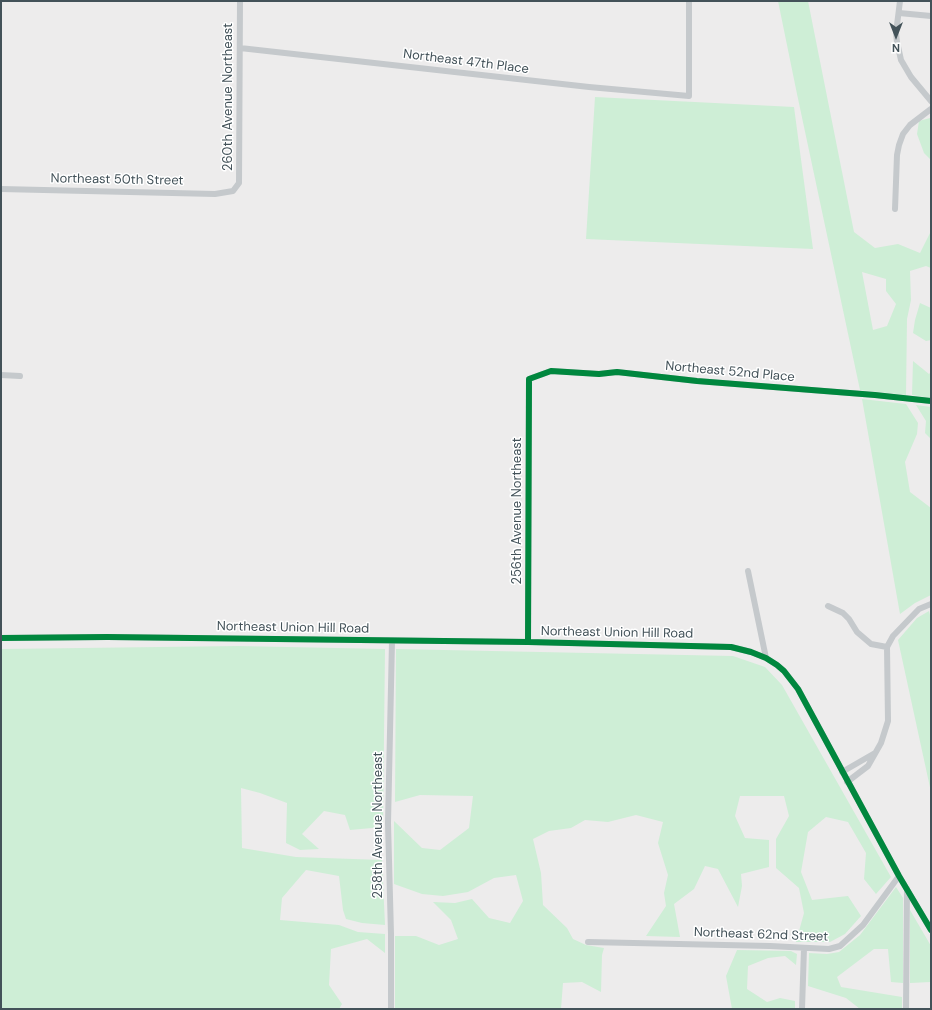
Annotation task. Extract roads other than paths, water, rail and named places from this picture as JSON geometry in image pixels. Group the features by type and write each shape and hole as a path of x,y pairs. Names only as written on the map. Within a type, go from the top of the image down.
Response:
{"street":[{"name":"260th Avenue Northeast","path":"233,191 239,183 240,1"},
{"path":"900,1 896,33 901,60 911,77 931,101"},
{"name":"Northeast 47th Place","path":"240,48 583,86 689,96 689,2"},
{"path":"899,13 931,16"},
{"path":"895,209 897,155 899,145 903,134 910,125 931,109"},
{"name":"Northeast 50th Street","path":"1,189 215,194 233,191"},
{"name":"Northeast 52nd Place","path":"529,379 551,371 599,374 617,372 697,381 875,394 931,401"},
{"path":"1,375 20,376"},
{"name":"256th Avenue Northeast","path":"528,642 529,379"},
{"path":"748,571 766,658"},
{"path":"847,782 868,766 881,743 888,721 887,647 893,636 919,609 931,604"},
{"path":"828,606 843,613 857,632 871,644 887,647"},
{"name":"Northeast Union Hill Road","path":"1,638 107,637 528,642 731,647 751,652 766,658 784,671 798,689 847,782 931,930"},
{"name":"258th Avenue Northeast","path":"391,1009 392,934 388,823 392,641"},
{"path":"842,772 875,753"},
{"name":"Northeast 62nd Street","path":"588,942 829,949 840,946 863,925 899,876"},
{"path":"906,1009 907,889"},
{"path":"802,1009 804,948"}]}
